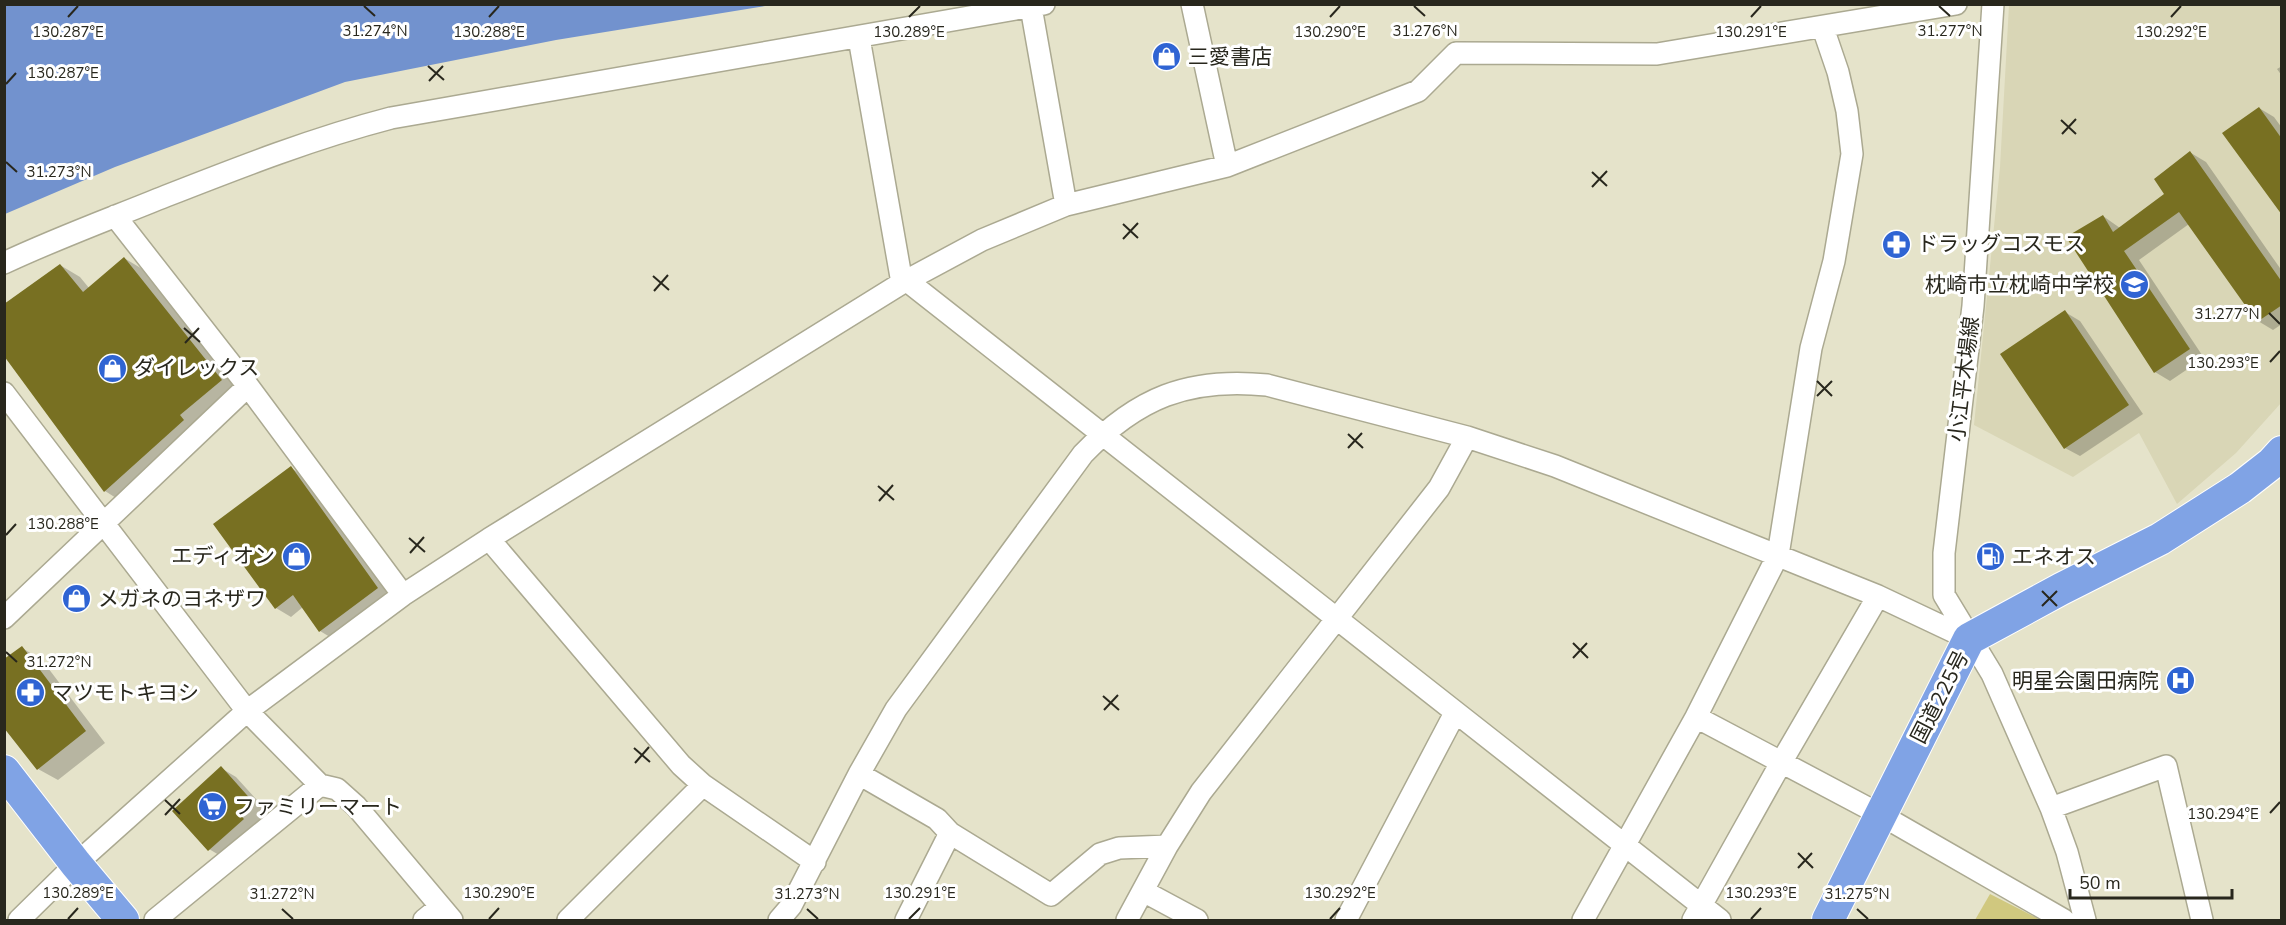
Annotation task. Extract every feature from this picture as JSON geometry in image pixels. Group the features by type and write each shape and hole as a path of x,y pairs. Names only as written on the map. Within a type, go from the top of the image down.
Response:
{"highway":[{"name":"国道225号","path":"1828,921 1969,639 2160,539 2240,488 2272,463 2282,452"},
{"path":"4,771 123,921"}],"street":[{"path":"1192,4 1227,166"},
{"path":"19,921 76,864 247,711 403,595 904,281 982,240 1066,205 1227,166 1418,91 1456,53 1657,54 1956,4"},
{"name":"小江平木場線","path":"1993,4 1972,306 1944,553 1944,595 1992,674 2051,808 2067,852 2085,921"},
{"path":"4,263 115,216 284,151 338,132 391,118 1037,6 1066,205"},
{"path":"1583,921 1696,717 1778,555 1811,348 1834,261 1852,154 1847,111 1838,72 1823,28"},
{"path":"859,38 904,281 1103,434 1625,846 1697,913 1720,921"},
{"path":"115,216 248,386 403,595"},
{"path":"779,921 791,906 859,774 896,709 1083,454 1103,434 1131,412 1175,392 1236,381 1267,385 1467,436 1555,466 1778,555 1878,596 1969,639"},
{"path":"4,618 248,386"},
{"path":"4,393 247,711 320,785 337,789 356,806 446,914 424,921"},
{"path":"1127,921 1167,846 1201,792 1439,488 1467,436"},
{"path":"489,539 681,765 703,785 814,862"},
{"path":"1697,913 1878,596"},
{"path":"1346,921 1455,713"},
{"path":"1696,717 1881,815 2062,920"},
{"path":"2051,808 2166,766 2202,921"},
{"path":"859,774 937,819 950,833 1051,895 1100,854 1119,848 1167,846"},
{"path":"155,921 320,785"},
{"path":"568,921 703,785"},
{"path":"906,921 950,833"},
{"path":"1143,891 1197,921"}],"shaded area":[{"name":"枕崎市立枕崎中学校","path":"2009,5 2281,5 2281,403 2236,453 2177,504 2139,433 2073,477 1974,425 2000,167"},
{"path":"1990,894 2037,918 2038,920 1975,920"}],"water":[{"path":"5,4 771,5 556,40 345,82 115,167 5,214"}],"building":[{"path":"2259,107 2282,139 2282,215 2222,133"},
{"path":"2190,151 2282,282 2282,305 2257,322 2179,212 2124,251 2190,349 2154,373 2066,237 2103,215 2113,232 2164,194 2154,179"},
{"name":"ダイレックス","path":"124,257 222,380 180,415 184,420 104,492 4,356 4,304 60,264 83,292"},
{"path":"2065,310 2129,405 2064,449 2000,354"},
{"name":"エディオン","path":"291,466 378,588 319,632 293,595 275,609 213,524"},
{"name":"マツモトキヨシ","path":"22,646 86,731 37,770 4,728 4,659"},
{"name":"ファミリーマート","path":"221,766 254,803 240,815 244,819 208,851 172,811"}],"place":[{"name":"三愛書店","path":"1167,57"},
{"name":"ドラッグコスモス","path":"1896,244"},
{"name":"枕崎市立枕崎中学校","path":"2135,285"},
{"name":"ダイレックス","path":"113,368"},
{"name":"エディオン","path":"296,556"},
{"name":"エネオス","path":"1991,557"},
{"name":"メガネのヨネザワ","path":"77,599"},
{"name":"明星会園田病院","path":"2180,681"},
{"name":"マツモトキヨシ","path":"31,693"},
{"name":"ファミリーマート","path":"213,807"}]}
